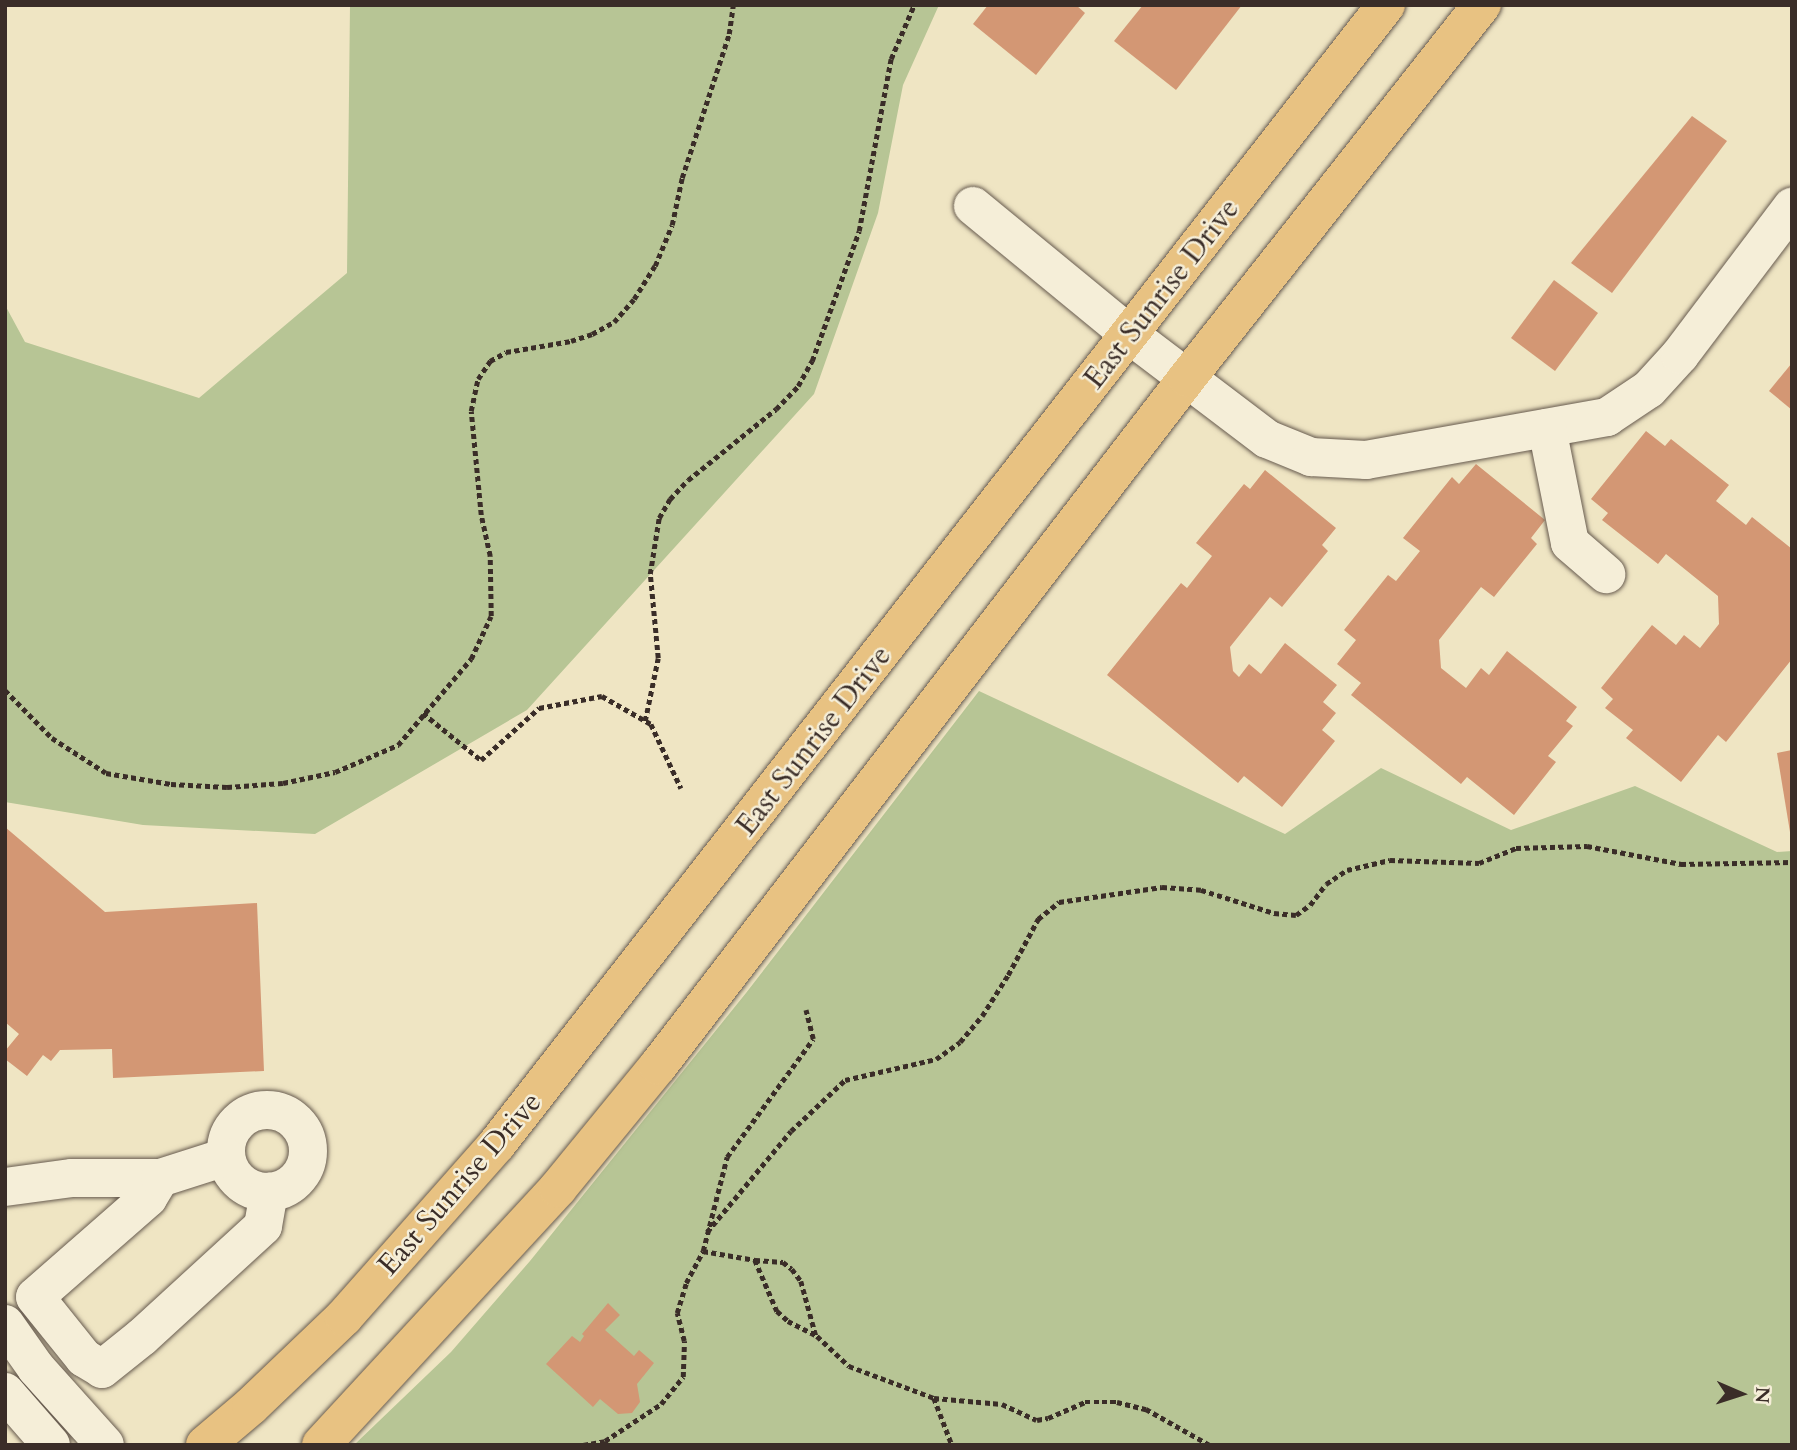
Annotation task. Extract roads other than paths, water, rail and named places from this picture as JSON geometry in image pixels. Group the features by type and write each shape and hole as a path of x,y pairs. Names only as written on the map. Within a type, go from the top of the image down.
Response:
{"main road":[{"name":"East Sunrise Drive","path":"205,1445 251,1406 344,1317 497,1144 1386,5"},
{"path":"321,1445 558,1188 650,1076 1187,378 1482,5"}],"lane":[{"path":"973,206 1130,335 1267,439 1311,457 1366,460 1607,417 1649,389 1679,355 1792,207"},
{"path":"1547,428 1570,543 1606,573"},
{"path":"261,1110 276,1110 295,1121 307,1142 308,1156 295,1181 283,1189 269,1192 248,1188 237,1179 226,1157 226,1143 235,1125 246,1115 261,1110"},
{"path":"5,1187 72,1178 160,1178 226,1157"},
{"path":"160,1178 148,1198 35,1297 84,1358 102,1369 142,1337 263,1226 269,1192"},
{"path":"5,1324 36,1368 105,1445"},
{"path":"5,1392 51,1445"}]}
